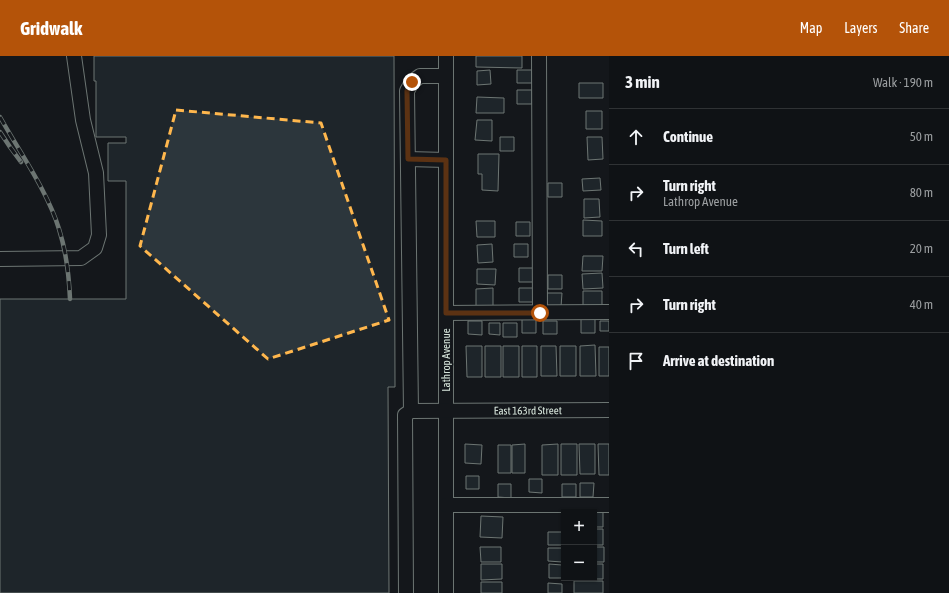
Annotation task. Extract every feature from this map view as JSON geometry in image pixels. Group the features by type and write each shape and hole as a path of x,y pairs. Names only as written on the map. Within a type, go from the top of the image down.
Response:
{"street":[{"path":"0,259 81,258 95,248 99,235 96,173 83,120 74,56"},
{"name":"Lathrop Avenue","path":"446,56 446,593"},
{"path":"539,56 540,313"},
{"path":"406,593 405,415 411,411 407,91 412,82 420,76 446,76"},
{"path":"408,159 446,160"},
{"path":"446,313 609,312"},
{"name":"East 163rd Street","path":"411,411 609,410"},
{"path":"446,506 609,506"}],"highlighted area":[{"path":"176,110 321,123 389,320 268,359 140,246"}],"building":[{"path":"94,56 394,56 395,387 388,387 389,593 0,593 0,299 126,299 126,181 108,181 108,143 126,143 126,137 96,137 96,81 94,81"},
{"path":"476,56 522,56 522,68 476,67"},
{"path":"490,70 491,84 477,85 477,71"},
{"path":"517,70 532,70 532,83 517,83"},
{"path":"579,83 603,83 603,98 579,98"},
{"path":"517,90 532,90 532,104 517,104"},
{"path":"477,97 504,98 504,113 476,113"},
{"path":"586,111 602,111 602,129 586,129"},
{"path":"477,120 492,120 492,141 475,140"},
{"path":"500,137 514,137 514,151 500,151"},
{"path":"587,137 602,137 603,159 588,160"},
{"path":"478,154 499,154 498,191 482,190 482,174 478,174"},
{"path":"600,178 601,190 583,191 582,179"},
{"path":"548,183 562,183 562,197 548,197"},
{"path":"584,199 599,199 600,217 584,218"},
{"path":"583,220 602,221 602,236 583,236"},
{"path":"476,221 495,221 495,237 477,237"},
{"path":"516,222 530,222 530,236 516,236"},
{"path":"492,244 493,262 478,263 477,245"},
{"path":"514,244 528,244 528,257 514,257"},
{"path":"583,256 603,256 602,271 582,271"},
{"path":"519,268 533,268 533,282 519,282"},
{"path":"477,269 496,269 495,285 477,284"},
{"path":"602,273 603,288 583,289 582,274"},
{"path":"548,275 562,275 562,289 548,289"},
{"path":"493,288 493,307 476,307 476,289"},
{"path":"519,288 533,288 533,302 519,302"},
{"path":"583,291 602,291 602,306 583,306"},
{"path":"547,293 562,293 561,307 547,307"},
{"path":"522,319 536,319 536,333 522,333"},
{"path":"581,319 595,319 595,333 581,333"},
{"path":"468,321 482,321 482,335 468,334"},
{"path":"543,321 557,321 557,334 543,334"},
{"path":"600,321 609,321 609,331 600,331"},
{"path":"489,323 500,323 500,335 489,334"},
{"path":"503,323 517,323 517,337 503,337"},
{"path":"595,345 596,376 580,376 580,346"},
{"path":"466,346 482,346 482,377 467,377"},
{"path":"485,346 501,346 501,377 485,377"},
{"path":"503,346 519,346 519,377 503,377"},
{"path":"522,346 537,346 537,377 522,377"},
{"path":"541,346 556,346 557,376 541,376"},
{"path":"560,346 576,346 576,376 560,376"},
{"path":"599,347 609,347 609,376 599,376"},
{"path":"465,444 482,445 481,464 465,463"},
{"path":"525,444 525,473 512,473 512,445"},
{"path":"558,444 558,475 542,475 542,445"},
{"path":"561,444 577,444 577,475 561,475"},
{"path":"579,444 595,444 595,474 580,474"},
{"path":"598,444 609,444 609,475 599,475"},
{"path":"498,445 511,445 511,473 498,473"},
{"path":"466,476 479,476 479,489 466,489"},
{"path":"529,479 542,479 542,493 529,492"},
{"path":"580,483 594,483 593,497 580,497"},
{"path":"498,484 511,484 511,498 498,497"},
{"path":"562,484 576,484 576,497 562,497"},
{"path":"597,512 603,512 603,527 597,527"},
{"path":"481,516 503,517 502,538 480,537"},
{"path":"597,529 603,529 603,545 597,545"},
{"path":"548,532 561,532 561,545 548,545"},
{"path":"480,547 501,547 501,562 481,562"},
{"path":"597,547 604,547 604,562 597,562"},
{"path":"548,548 561,548 561,562 548,561"},
{"path":"481,564 502,564 502,579 481,580"},
{"path":"549,564 561,565 561,578 549,578"},
{"path":"597,564 603,564 603,579 597,579"},
{"path":"574,581 603,581 603,593 574,593"},
{"path":"481,582 502,582 502,593 481,593"},
{"path":"548,583 562,584 562,593 548,593"}],"railway":[{"path":"0,117 41,186 54,215 65,254 70,299"},
{"path":"0,132 21,162"}],"route":[{"path":"412,82 407,91 408,159 446,160 446,313 540,313"}]}
